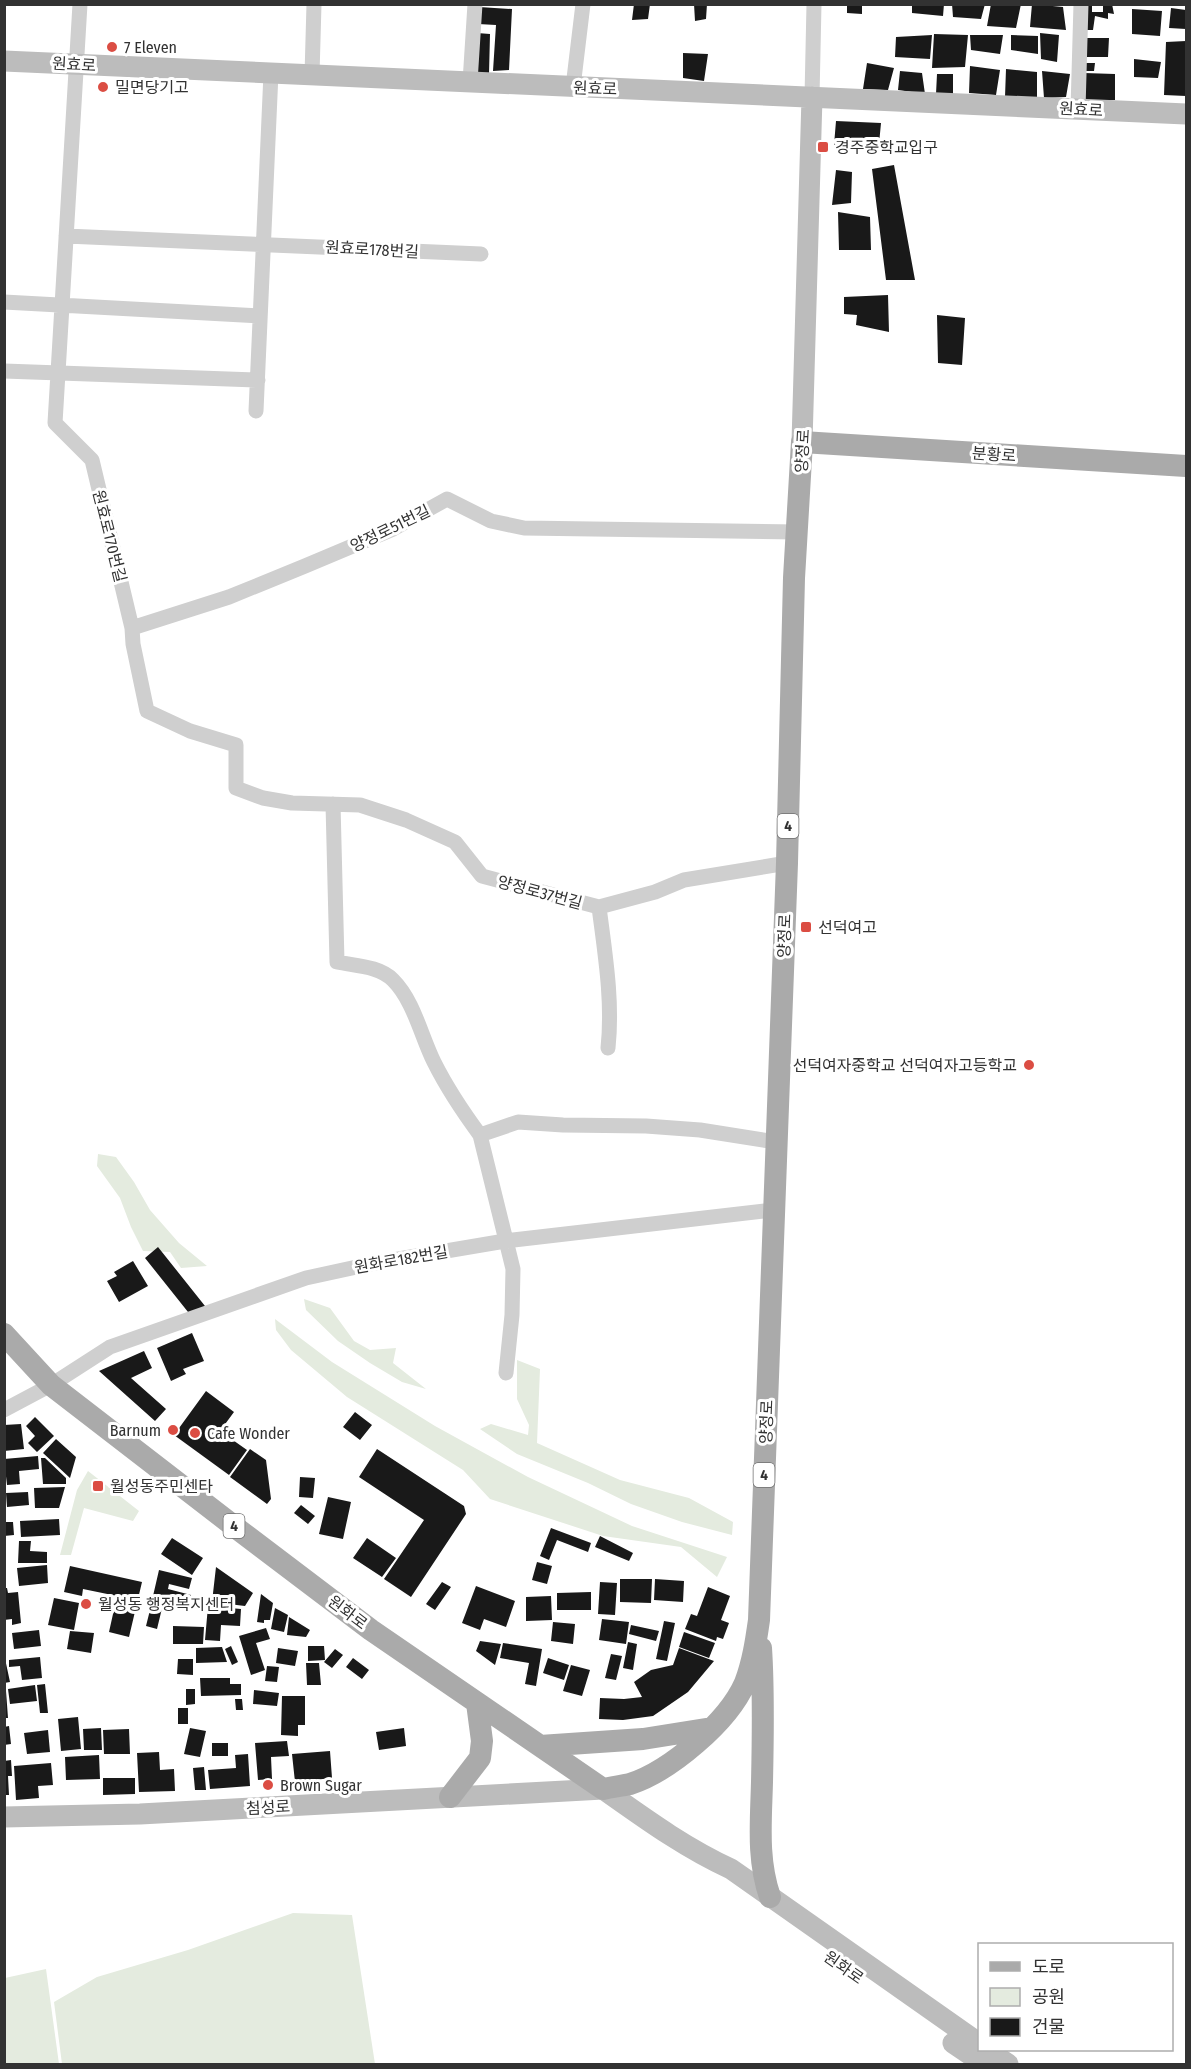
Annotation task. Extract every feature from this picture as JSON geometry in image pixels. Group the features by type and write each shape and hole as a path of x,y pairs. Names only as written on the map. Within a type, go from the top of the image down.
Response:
{"main road":[{"name":"분황로","path":"802,442 1186,466"},
{"name":"양정로","path":"603,1789 631,1783 673,1762 727,1713 744,1684 754,1653 759,1620 787,863 794,578 802,442"},
{"name":"원화로","path":"4,1334 51,1385 371,1629 603,1789"},
{"path":"759,1620 764,1693 760,1831 764,1878 770,1897"},
{"path":"450,1797 480,1758 482,1741 477,1703"},
{"path":"540,1746 643,1739 712,1728"}],"street":[{"name":"원효로170번길","path":"80,4 55,423 92,460 132,628 133,644 147,711"},
{"path":"312,75 314,4"},
{"path":"470,82 476,4"},
{"path":"573,87 582,4"},
{"name":"양정로","path":"802,442 814,4"},
{"path":"1078,109 1081,4"},
{"name":"원효로","path":"4,61 1186,114"},
{"path":"256,411 271,73"},
{"name":"원효로178번길","path":"66,236 481,254"},
{"path":"4,302 260,316"},
{"path":"4,371 258,380"},
{"name":"양정로51번길","path":"132,628 229,597 305,566 393,529 447,499 491,521 524,528 797,532"},
{"name":"양정로37번길","path":"147,711 190,731 236,745 236,788 262,798 292,803 360,805 406,820 455,842 482,876 599,907 655,892 684,880 787,863"},
{"path":"333,804 337,962 378,970 393,980 407,1002 460,1109 480,1135 513,1269 512,1315 506,1373"},
{"path":"599,907 608,982 610,1025 608,1048"},
{"path":"480,1135 518,1122 700,1130 776,1142"},
{"name":"원화로182번길","path":"4,1410 51,1385 110,1347 306,1278 375,1263 505,1241 773,1210"},
{"name":"원화로","path":"603,1789 654,1825 731,1869 978,2043"},
{"name":"첨성로","path":"4,1817 140,1814 603,1789"},
{"name":"원화로","path":"714,1861 723,1880 984,2064"},
{"path":"990,2051 1008,2064"}],"green space":[{"path":"98,1154 116,1157 150,1210 179,1243 207,1266 181,1268 170,1252 143,1251 120,1198 97,1166"},
{"path":"304,1299 330,1308 354,1341 370,1350 396,1348 393,1363 426,1389 402,1382 338,1341 306,1310"},
{"path":"275,1319 332,1362 435,1426 528,1477 632,1526 727,1557 717,1577 681,1547 603,1536 490,1499 463,1470 347,1397 291,1350 276,1330"},
{"path":"517,1360 540,1369 537,1443 620,1480 689,1498 733,1522 732,1535 682,1522 631,1504 588,1483 517,1454 480,1429 491,1424 528,1435 529,1425 517,1399"},
{"path":"88,1471 139,1511 133,1521 84,1508 71,1555 60,1555 77,1490"},
{"path":"293,1913 352,1915 375,2064 62,2064 54,2002 97,1977 188,1950"},
{"path":"46,1969 59,2064 5,2064 5,1978"}],"building":[{"path":"634,4 650,4 648,19 632,20"},
{"path":"694,4 707,4 706,19 695,21"},
{"path":"847,4 862,4 862,14 847,13"},
{"path":"912,4 944,4 943,16 912,13"},
{"path":"952,4 985,4 981,19 953,17"},
{"path":"991,4 1021,4 1016,28 987,26"},
{"path":"1032,4 1063,7 1066,30 1030,27"},
{"path":"1084,4 1092,4 1092,12 1103,12 1103,4 1112,4 1114,14 1108,13 1108,19 1095,16 1093,30 1084,30"},
{"path":"479,7 512,9 509,70 493,71 496,25 478,24"},
{"path":"1171,8 1186,10 1186,29 1169,28"},
{"path":"1132,9 1162,11 1160,36 1132,34"},
{"path":"477,33 490,34 489,74 475,72"},
{"path":"1040,33 1059,35 1057,62 1041,59"},
{"path":"934,34 968,35 965,67 932,68"},
{"path":"932,35 930,59 895,57 896,37"},
{"path":"970,35 1003,35 1000,54 971,50"},
{"path":"1011,35 1038,36 1038,54 1011,50"},
{"path":"1084,38 1109,38 1108,57 1083,57"},
{"path":"1186,41 1186,96 1164,95 1166,42"},
{"path":"683,53 708,54 704,81 683,78"},
{"path":"1134,59 1161,62 1158,78 1134,77"},
{"path":"867,63 894,68 888,90 863,89"},
{"path":"1082,63 1095,63 1094,71 1082,71"},
{"path":"970,66 1000,70 996,95 969,93"},
{"path":"1006,69 1037,72 1037,99 1005,97"},
{"path":"900,71 922,73 925,94 898,90"},
{"path":"1042,71 1070,74 1066,97 1044,98"},
{"path":"1084,73 1115,74 1115,100 1084,101"},
{"path":"937,74 953,74 953,98 936,94"},
{"path":"836,121 881,123 879,144 834,145"},
{"path":"894,165 915,280 886,280 872,169"},
{"path":"836,170 852,172 851,203 832,205"},
{"path":"838,212 870,217 871,250 839,250"},
{"path":"888,295 889,332 856,325 857,315 844,314 844,297"},
{"path":"937,315 965,318 962,365 938,363"},
{"path":"158,1247 205,1306 192,1317 145,1258"},
{"path":"133,1261 148,1286 119,1302 107,1281 117,1276 114,1272"},
{"path":"192,1333 204,1361 183,1369 186,1374 171,1381 157,1348"},
{"path":"144,1351 152,1368 131,1378 166,1409 155,1421 99,1371"},
{"path":"206,1391 234,1412 220,1431 247,1450 229,1475 174,1435"},
{"path":"355,1412 372,1425 360,1440 343,1427"},
{"path":"35,1417 54,1436 37,1452 28,1443 35,1436 26,1426"},
{"path":"21,1424 24,1449 4,1451 4,1425"},
{"path":"56,1439 76,1457 70,1478 43,1453"},
{"path":"250,1449 266,1460 271,1499 267,1504 230,1477"},
{"path":"377,1449 464,1506 466,1514 411,1597 384,1579 424,1520 359,1477"},
{"path":"38,1456 39,1469 19,1471 20,1484 7,1485 4,1459"},
{"path":"41,1458 45,1458 66,1478 66,1484 43,1484"},
{"path":"300,1477 315,1478 313,1498 299,1497"},
{"path":"65,1487 59,1508 35,1508 34,1488"},
{"path":"28,1492 29,1505 7,1507 6,1493"},
{"path":"328,1497 351,1502 343,1539 319,1534"},
{"path":"301,1505 315,1516 308,1524 294,1513"},
{"path":"59,1519 60,1535 21,1537 20,1521"},
{"path":"4,1522 13,1522 14,1535 4,1536"},
{"path":"551,1528 591,1543 588,1552 557,1540 549,1560 540,1556"},
{"path":"600,1536 633,1553 629,1561 595,1547"},
{"path":"172,1538 203,1558 192,1575 161,1554"},
{"path":"367,1538 396,1558 382,1577 353,1558"},
{"path":"19,1541 31,1541 30,1551 47,1552 47,1563 18,1563"},
{"path":"537,1562 552,1566 547,1584 532,1580"},
{"path":"47,1565 48,1583 19,1586 17,1568"},
{"path":"70,1566 142,1582 129,1637 109,1632 117,1596 83,1589 82,1596 64,1592"},
{"path":"216,1567 253,1593 245,1606 212,1602"},
{"path":"159,1570 192,1578 189,1589 169,1584 168,1589 191,1595 189,1604 153,1596"},
{"path":"620,1579 652,1579 651,1603 620,1602"},
{"path":"655,1579 684,1581 683,1602 654,1600"},
{"path":"442,1582 451,1587 435,1610 426,1604"},
{"path":"600,1582 617,1583 615,1615 598,1614"},
{"path":"476,1586 515,1601 506,1627 484,1619 480,1630 462,1623"},
{"path":"708,1587 730,1596 721,1620 729,1623 723,1639 717,1637 716,1641 685,1629 691,1614 697,1616"},
{"path":"4,1588 7,1588 8,1593 18,1592 21,1623 12,1625 12,1619 4,1620"},
{"path":"591,1592 591,1610 557,1610 557,1593"},
{"path":"261,1594 273,1603 270,1620 264,1620 264,1623 257,1622"},
{"path":"551,1596 552,1620 526,1621 526,1597"},
{"path":"54,1598 79,1603 74,1630 48,1625"},
{"path":"153,1598 164,1600 157,1629 146,1626"},
{"path":"208,1606 241,1609 240,1626 221,1625 220,1641 205,1640"},
{"path":"275,1608 288,1615 284,1632 271,1629"},
{"path":"289,1617 310,1630 306,1637 287,1635"},
{"path":"602,1619 629,1622 626,1644 599,1640"},
{"path":"664,1621 675,1623 667,1661 656,1659"},
{"path":"553,1622 575,1624 573,1644 551,1641"},
{"path":"631,1625 659,1631 656,1641 629,1634"},
{"path":"173,1626 204,1627 203,1644 173,1644"},
{"path":"266,1628 270,1639 256,1643 265,1670 251,1675 239,1636"},
{"path":"39,1630 41,1646 14,1649 12,1633"},
{"path":"70,1631 94,1633 91,1653 67,1649"},
{"path":"684,1632 715,1643 709,1658 679,1647"},
{"path":"480,1641 501,1644 495,1665 476,1651"},
{"path":"628,1642 637,1644 633,1670 623,1668"},
{"path":"503,1643 542,1649 536,1686 525,1684 529,1663 500,1658"},
{"path":"231,1646 238,1662 232,1665 225,1649"},
{"path":"308,1646 324,1646 325,1660 308,1661"},
{"path":"222,1647 227,1662 196,1663 196,1648"},
{"path":"278,1648 298,1651 295,1666 276,1663"},
{"path":"679,1648 714,1661 688,1692 653,1716 623,1720 599,1719 600,1698 642,1697 634,1682 651,1670 673,1665"},
{"path":"335,1649 343,1655 332,1668 324,1662"},
{"path":"4,1654 10,1682 4,1683"},
{"path":"611,1654 622,1656 616,1680 605,1678"},
{"path":"40,1657 42,1678 22,1680 20,1666 9,1667 9,1660"},
{"path":"353,1658 369,1670 362,1679 346,1667"},
{"path":"548,1658 569,1665 564,1680 543,1673"},
{"path":"178,1659 193,1659 193,1675 177,1674"},
{"path":"306,1663 319,1663 321,1685 307,1685"},
{"path":"571,1665 590,1670 582,1696 563,1691"},
{"path":"267,1666 279,1667 277,1682 265,1681"},
{"path":"200,1678 230,1678 230,1684 241,1684 241,1695 201,1696"},
{"path":"45,1684 48,1713 40,1713 37,1685"},
{"path":"35,1685 37,1701 10,1704 8,1689"},
{"path":"186,1689 195,1689 195,1704 186,1705"},
{"path":"254,1690 279,1693 277,1706 253,1704"},
{"path":"4,1691 6,1691 8,1718 4,1718"},
{"path":"282,1696 305,1696 305,1725 298,1725 298,1736 281,1735"},
{"path":"235,1699 242,1699 243,1710 236,1710"},
{"path":"178,1708 188,1708 188,1724 178,1724"},
{"path":"78,1717 81,1749 61,1751 58,1719"},
{"path":"9,1726 11,1744 4,1745 4,1727"},
{"path":"101,1728 102,1750 84,1750 83,1729"},
{"path":"190,1728 206,1731 200,1757 184,1754"},
{"path":"404,1728 406,1746 379,1750 376,1732"},
{"path":"129,1729 130,1754 104,1754 103,1730"},
{"path":"48,1730 50,1752 27,1754 24,1733"},
{"path":"287,1741 289,1756 271,1757 272,1779 258,1780 255,1743"},
{"path":"212,1743 228,1743 228,1756 212,1756"},
{"path":"330,1751 332,1778 295,1782 292,1754"},
{"path":"159,1752 160,1770 174,1769 175,1791 139,1792 137,1753"},
{"path":"248,1754 250,1786 210,1789 208,1770 236,1768 235,1755"},
{"path":"99,1755 100,1779 66,1780 65,1757"},
{"path":"11,1760 12,1776 8,1776 9,1795 4,1795 4,1761"},
{"path":"51,1763 53,1785 38,1786 39,1798 16,1800 14,1766"},
{"path":"204,1767 206,1790 195,1790 193,1768"},
{"path":"103,1778 135,1778 135,1794 103,1795"}],"place":[{"name":"7 Eleven","path":"112,47"},
{"name":"밀면당기고","path":"103,87"},
{"name":"경주중학교입구","path":"823,147"},
{"name":"선덕여고","path":"806,927"},
{"name":"선덕여자중학교 선덕여자고등학교","path":"1029,1065"},
{"name":"Barnum","path":"173,1430"},
{"name":"Cafe Wonder","path":"195,1433"},
{"name":"월성동주민센타","path":"98,1486"},
{"name":"월성동 행정복지센터","path":"86,1604"},
{"name":"Brown Sugar","path":"268,1785"}]}
